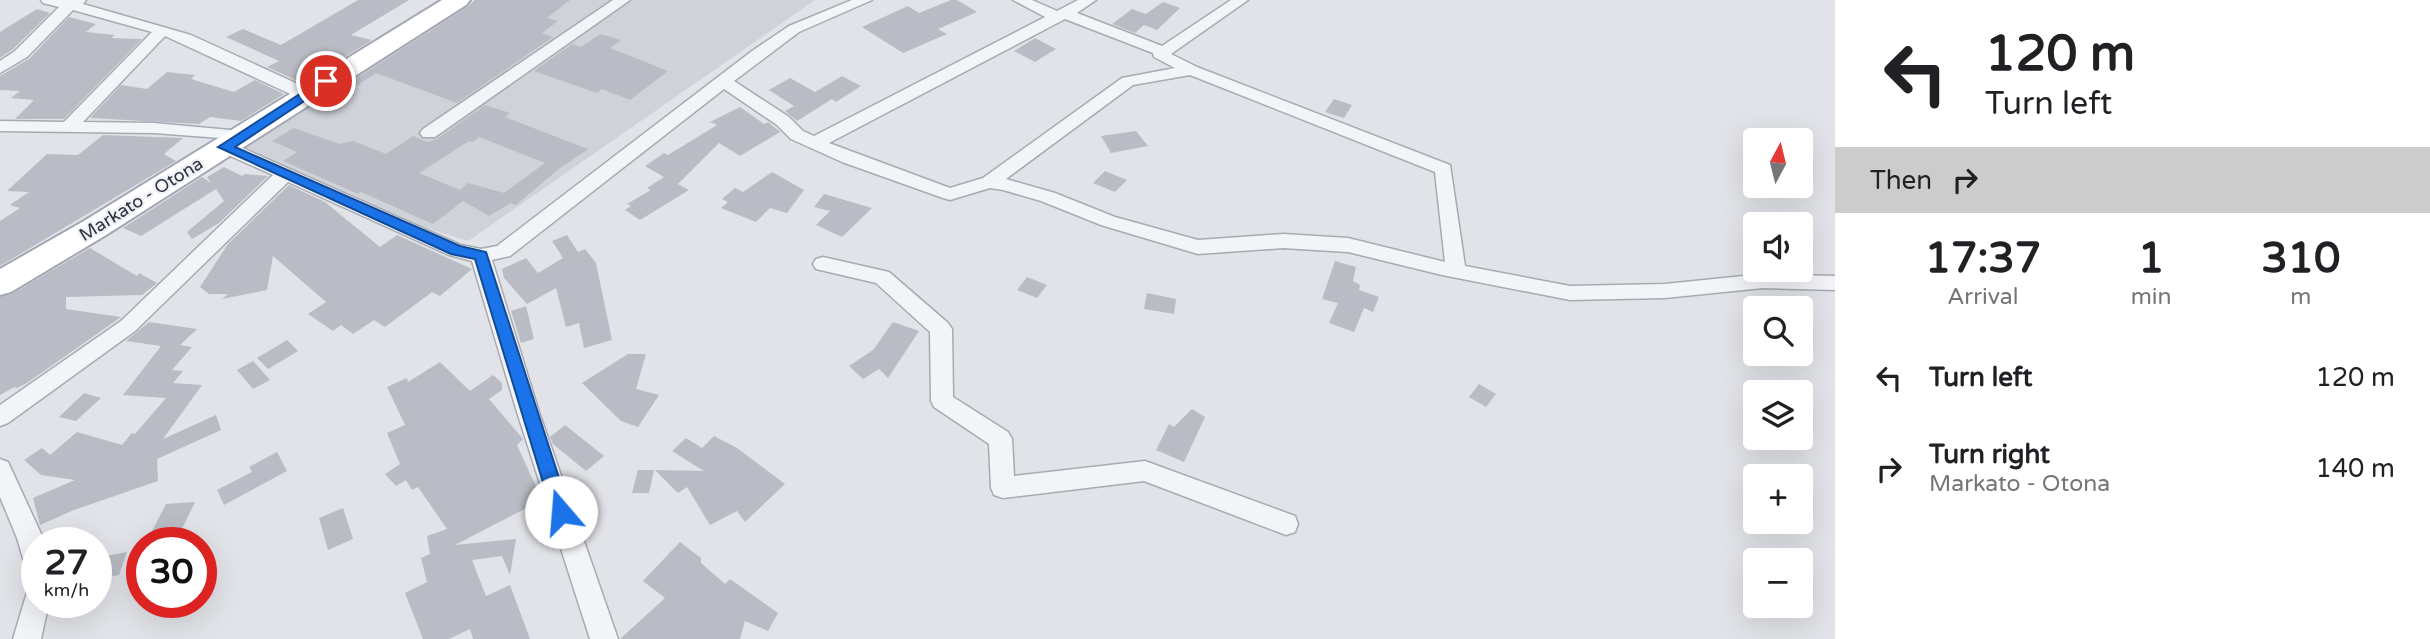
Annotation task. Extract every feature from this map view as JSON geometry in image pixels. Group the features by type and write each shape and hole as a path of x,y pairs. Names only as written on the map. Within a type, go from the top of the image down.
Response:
{"main road":[{"name":"Markato - Otona","path":"0,284 233,142 304,94 458,0"}],"street":[{"path":"48,0 75,2 186,38 304,94"},
{"path":"429,133 623,0"},
{"path":"0,125 154,128 233,142 286,173 456,250 481,256 503,251 521,238 722,80 794,29 865,0"},
{"path":"1020,0 1164,52"},
{"path":"816,143 1089,0"},
{"path":"1241,0 1160,54 1191,70 1444,170 1456,270"},
{"path":"0,68 20,54 75,2"},
{"path":"69,126 163,30"},
{"path":"722,80 783,121 797,135 848,158 950,194 989,182 1128,81 1191,70"},
{"path":"0,417 128,326 286,173"},
{"path":"989,182 1048,197 1108,221 1198,247 1283,240 1314,242 1376,251 1570,293 1665,291 1763,281 1835,283"},
{"path":"481,256 528,412 604,639"},
{"path":"823,264 882,277 941,329 942,401 1000,439 1003,488 1145,471 1286,524"},
{"path":"0,469 25,527"},
{"path":"27,639 32,618"}],"shaded area":[{"path":"480,0 815,0 468,241 408,222 241,149"}],"building":[{"path":"358,0 409,0 351,35 372,40 302,83 267,67 279,61 226,37 243,29 281,45"},
{"path":"475,0 570,0 547,18 558,21 542,33 553,37 457,103 376,73 350,90 343,87 467,7"},
{"path":"957,0 977,12 938,29 947,34 903,53 862,27 908,6 919,13"},
{"path":"1163,2 1180,8 1157,30 1144,25 1135,33 1112,24 1132,9 1146,14"},
{"path":"37,9 50,13 0,58 0,32"},
{"path":"69,17 96,24 86,32 115,35 111,38 142,39 64,119 15,119 34,100 11,98 20,91 0,90 0,76 29,59"},
{"path":"600,34 621,40 610,48 668,71 630,100 602,89 597,93 534,71 572,44 581,47"},
{"path":"1035,38 1056,49 1035,62 1014,51"},
{"path":"167,72 195,75 191,79 234,92 255,80 284,94 241,121 210,117 199,124 90,118 121,85 147,89"},
{"path":"842,76 861,86 836,102 832,99 797,121 785,111 794,106 769,90 790,78 815,92"},
{"path":"1334,99 1352,105 1344,118 1325,112"},
{"path":"485,105 510,113 505,117 588,149 516,205 511,203 489,216 463,201 433,224 283,161 297,152 272,141 294,128 340,144 353,141 386,154 413,136 428,142 437,139","holes":["479,137 545,163 504,193 468,183 460,190 419,173"]},
{"path":"740,107 764,124 768,122 780,132 740,156 719,143 678,184 689,190 640,220 625,210 631,206 627,204 651,190 647,188 664,177 645,166 717,125 710,122"},
{"path":"1136,131 1148,146 1111,153 1101,136"},
{"path":"103,135 183,138 164,154 176,161 0,266 0,221 20,208 10,205 29,192 7,191 47,154 78,155"},
{"path":"224,167 242,176 268,176 219,223 192,239 187,232 224,201 216,189 141,236 123,228 202,177 211,183 207,177"},
{"path":"1105,171 1127,180 1115,192 1093,183"},
{"path":"772,172 804,190 787,213 770,208 756,222 721,208 728,202 722,199 735,188 743,192"},
{"path":"289,185 325,202 380,247 397,235 472,269 440,296 432,292 385,327 374,320 353,334 341,325 333,331 308,314 326,302 273,256 267,290 222,299 228,294 209,294 200,287 228,244"},
{"path":"824,194 872,208 842,237 816,225 830,211 814,207"},
{"path":"567,235 578,252 585,249 596,263 612,340 584,348 579,323 566,327 556,288 527,304 504,278 502,269 526,258 538,273 563,258 552,241"},
{"path":"90,248 137,276 139,273 157,283 142,295 66,297 66,309 121,317 27,383 0,395 0,297 12,294"},
{"path":"1335,261 1356,267 1353,281 1360,285 1359,290 1379,297 1373,312 1364,308 1354,332 1329,323 1338,303 1322,299"},
{"path":"1027,277 1047,285 1037,298 1017,290"},
{"path":"1147,293 1176,299 1174,314 1144,309"},
{"path":"526,306 534,339 521,343 511,311"},
{"path":"149,322 197,329 180,345 192,347 172,370 183,371 173,383 202,385 163,439 216,415 221,430 157,459 158,481 74,510 40,525 33,498 75,480 41,475 24,460 42,448 50,455 77,432 122,445 166,398 123,395 161,346 126,341"},
{"path":"893,322 919,331 888,378 879,369 863,379 849,366 873,350"},
{"path":"287,340 298,351 268,369 257,358"},
{"path":"628,354 646,354 636,389 659,395 638,427 621,421 582,383"},
{"path":"253,361 270,380 253,389 237,370"},
{"path":"440,362 470,391 493,375 502,383 502,390 489,399 523,439 517,445 542,500 455,545 516,539 510,575 502,556 472,560 486,596 510,585 530,639 473,639 470,629 449,639 423,639 405,593 427,582 421,558 430,554 427,536 447,529 418,487 412,490 406,480 396,486 385,474 400,464 387,433 405,425 387,387 407,378 408,382"},
{"path":"1479,384 1496,394 1486,407 1469,397"},
{"path":"84,393 101,398 76,421 59,417"},
{"path":"1192,409 1205,417 1184,462 1156,450 1169,424 1174,427"},
{"path":"565,425 604,456 586,471 553,444 550,437"},
{"path":"714,436 737,448 785,484 745,522 737,511 710,525 687,487 678,493 655,470 704,471 672,451 686,438 702,448"},
{"path":"277,452 287,471 224,505 217,490 252,472 249,467"},
{"path":"638,470 654,470 649,493 632,493"},
{"path":"195,502 183,527 154,527 166,504"},
{"path":"343,508 353,539 328,550 319,518"},
{"path":"680,542 701,558 701,563 725,584 730,579 778,613 768,631 745,621 740,639 620,639 665,598 643,581"},
{"path":"126,552 119,575 112,577 112,555"}],"route":[{"path":"326,81 225,147 456,250 481,256 505,340 561,512"}]}
